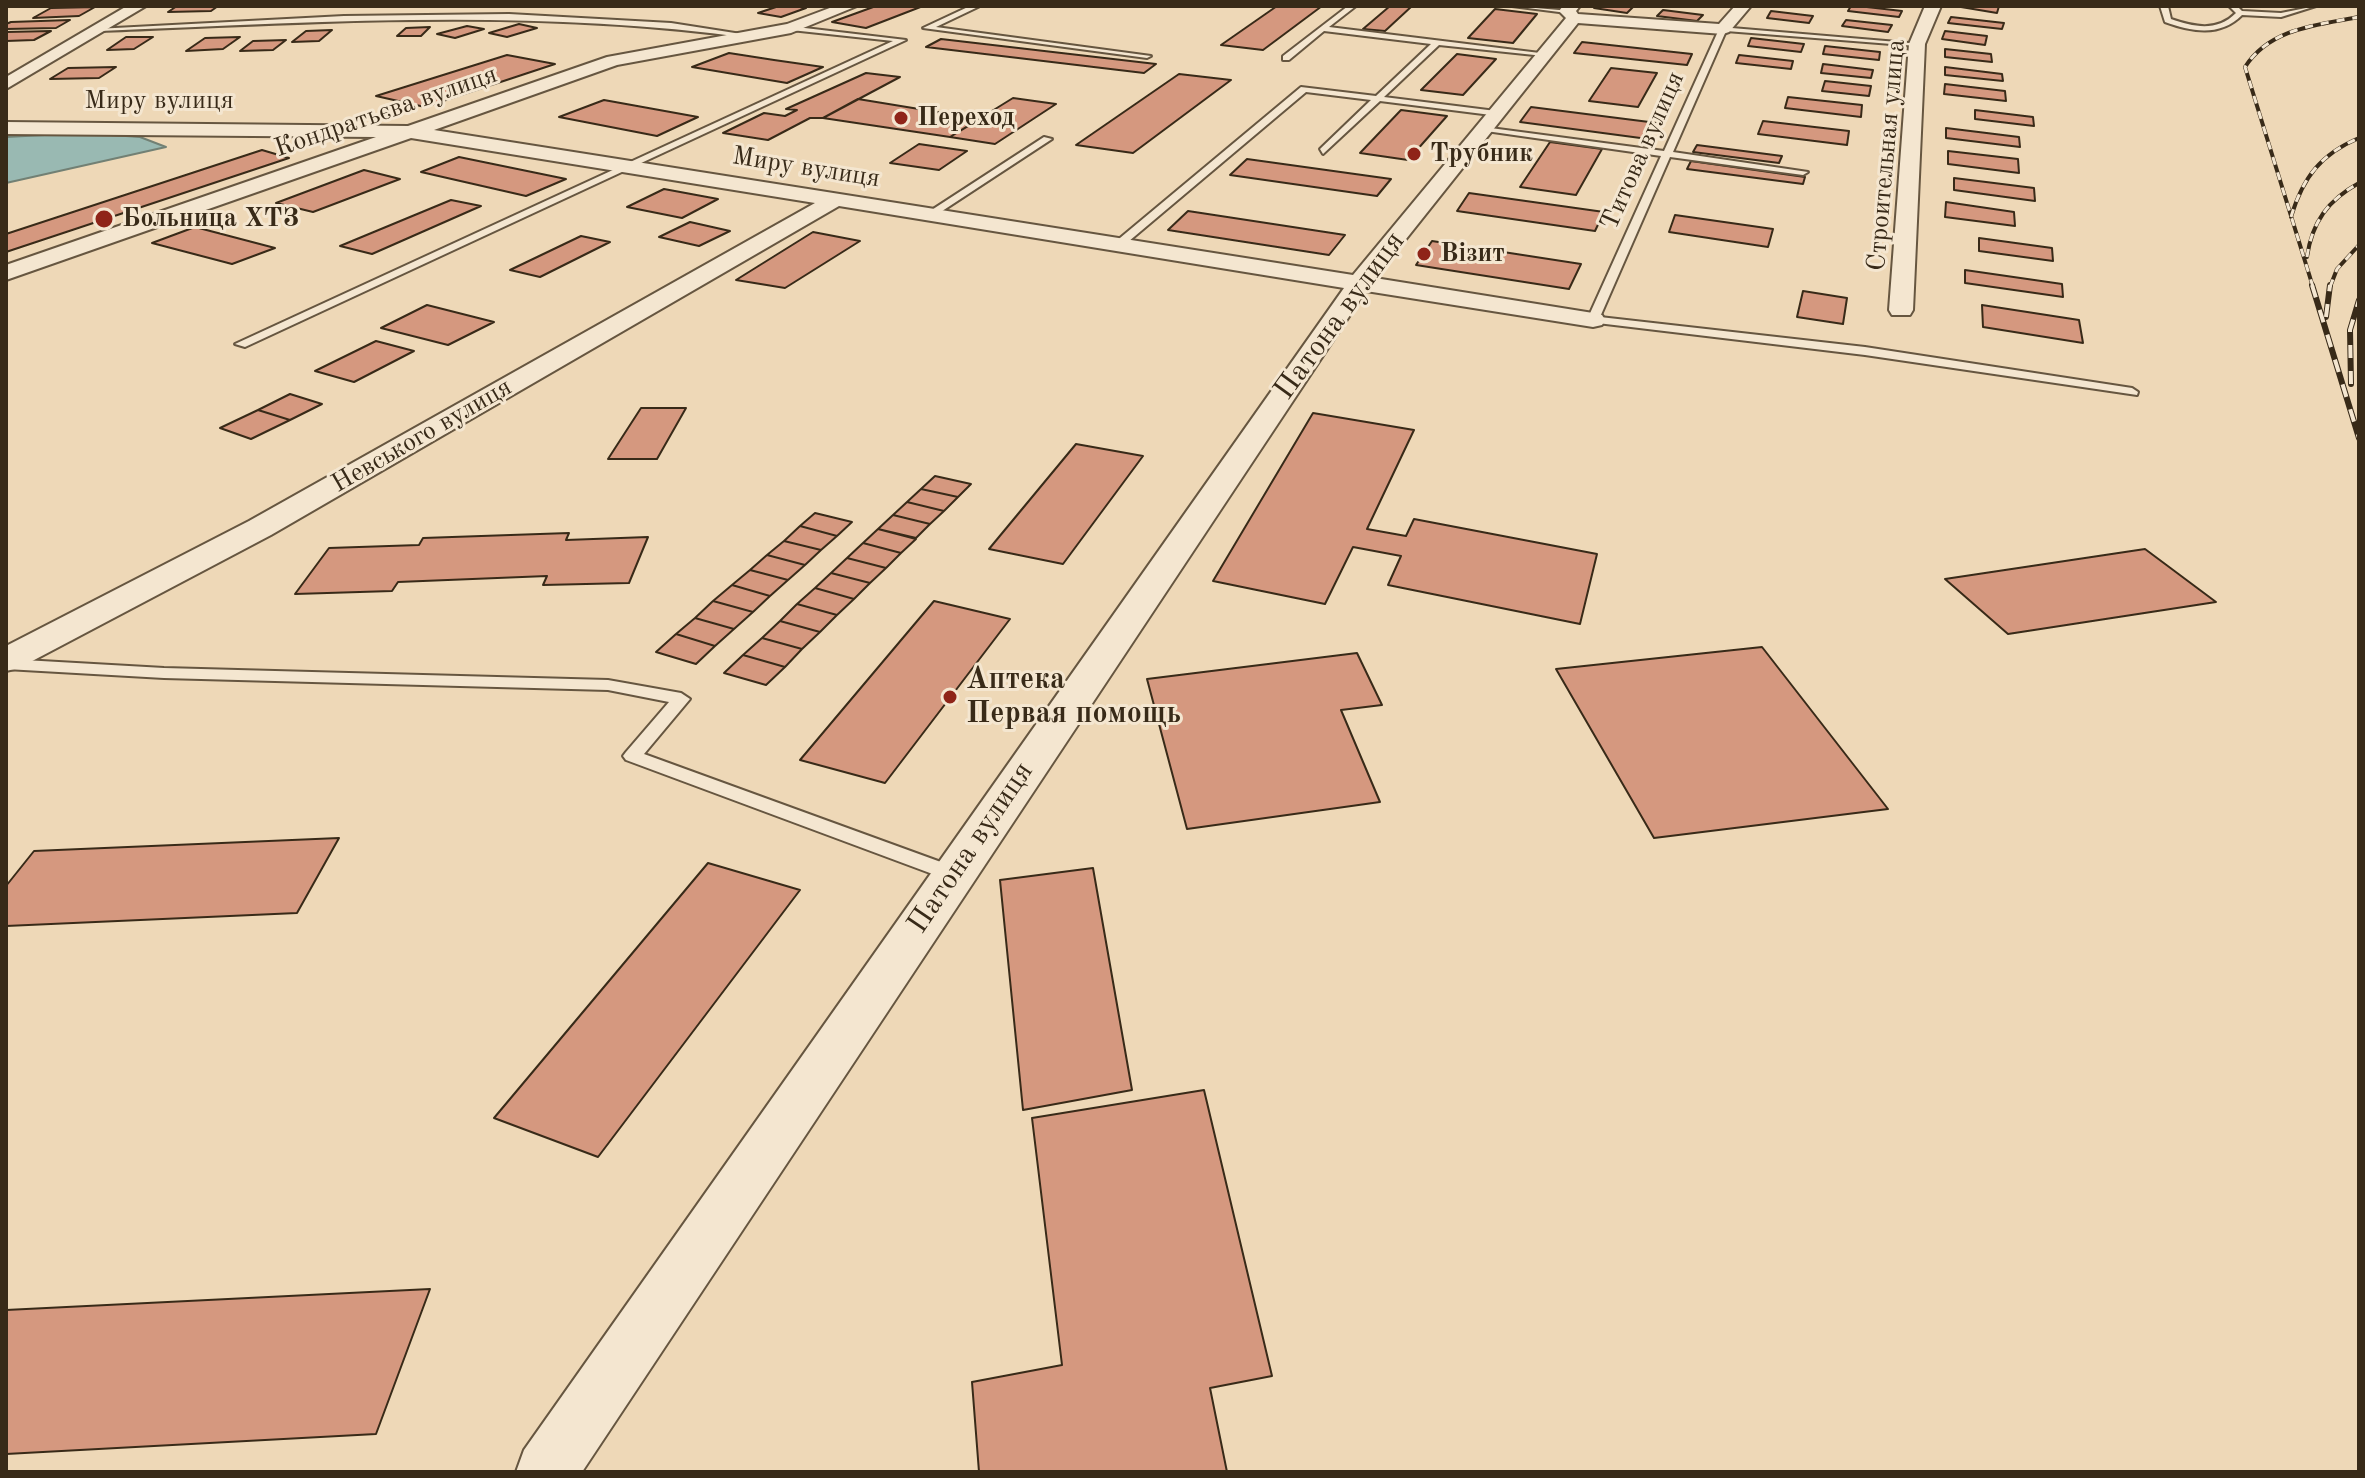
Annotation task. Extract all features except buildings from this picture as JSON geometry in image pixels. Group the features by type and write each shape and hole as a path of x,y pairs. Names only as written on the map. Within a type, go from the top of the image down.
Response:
{"street":[{"path":"6,84 138,6"},
{"name":"Кондратьєва вулиця","path":"6,273 613,61 791,28 849,6"},
{"name":"Титова вулиця","path":"1723,29 1743,6"},
{"name":"Строительная улица","path":"1901,310 1917,44 1933,6"},
{"path":"1571,12 1723,29"},
{"name":"Патона вулиця","path":"546,1472 1359,283 1544,54 1571,12"},
{"name":"Миру вулиця","path":"6,128 410,132 1593,320"},
{"name":"Невського вулиця","path":"6,662 260,528 833,201"}],"lane":[{"path":"241,344 976,6"},
{"path":"1286,58 1352,6"},
{"path":"1516,6 1571,12"},
{"path":"2164,6 2168,20 2205,29 2219,28 2240,13 2281,15 2312,6"},
{"path":"2233,6 2240,13"},
{"path":"100,29 528,15 689,25 750,36"},
{"path":"791,28 902,40"},
{"path":"927,28 1147,56"},
{"path":"1323,29 1544,54"},
{"path":"1723,29 1917,44"},
{"name":"Титова вулиця","path":"1593,320 1723,29"},
{"path":"1323,151 1437,42"},
{"path":"1118,245 1304,89 1377,99 1668,155 1803,172"},
{"path":"929,215 1047,139"},
{"path":"1593,320 1865,351 2132,392"},
{"path":"6,662 164,673 608,685 681,699 632,756 953,874"}],"water":[{"path":"83,133 140,137 166,147 6,183 6,137"}],"railway":[{"path":"2291,216 2245,67 2255,54 2281,36 2311,26 2359,17"},
{"path":"2291,216 2301,190 2315,168 2334,151 2359,138"},
{"path":"2307,257 2309,244 2323,213 2338,197 2359,183"},
{"path":"2291,216 2313,287"},
{"path":"2330,287 2337,269 2359,245"},
{"path":"2312,285 2359,438"},
{"path":"2326,317 2330,285"},
{"path":"2351,384 2350,330 2359,300"}],"place":[{"name":"Переход","path":"901,118"},
{"name":"Трубник","path":"1414,154"},
{"name":"Больница ХТЗ","path":"104,219"},
{"name":"Візит","path":"1424,254"},
{"name":"Аптека Первая помощь","path":"950,697"}]}
